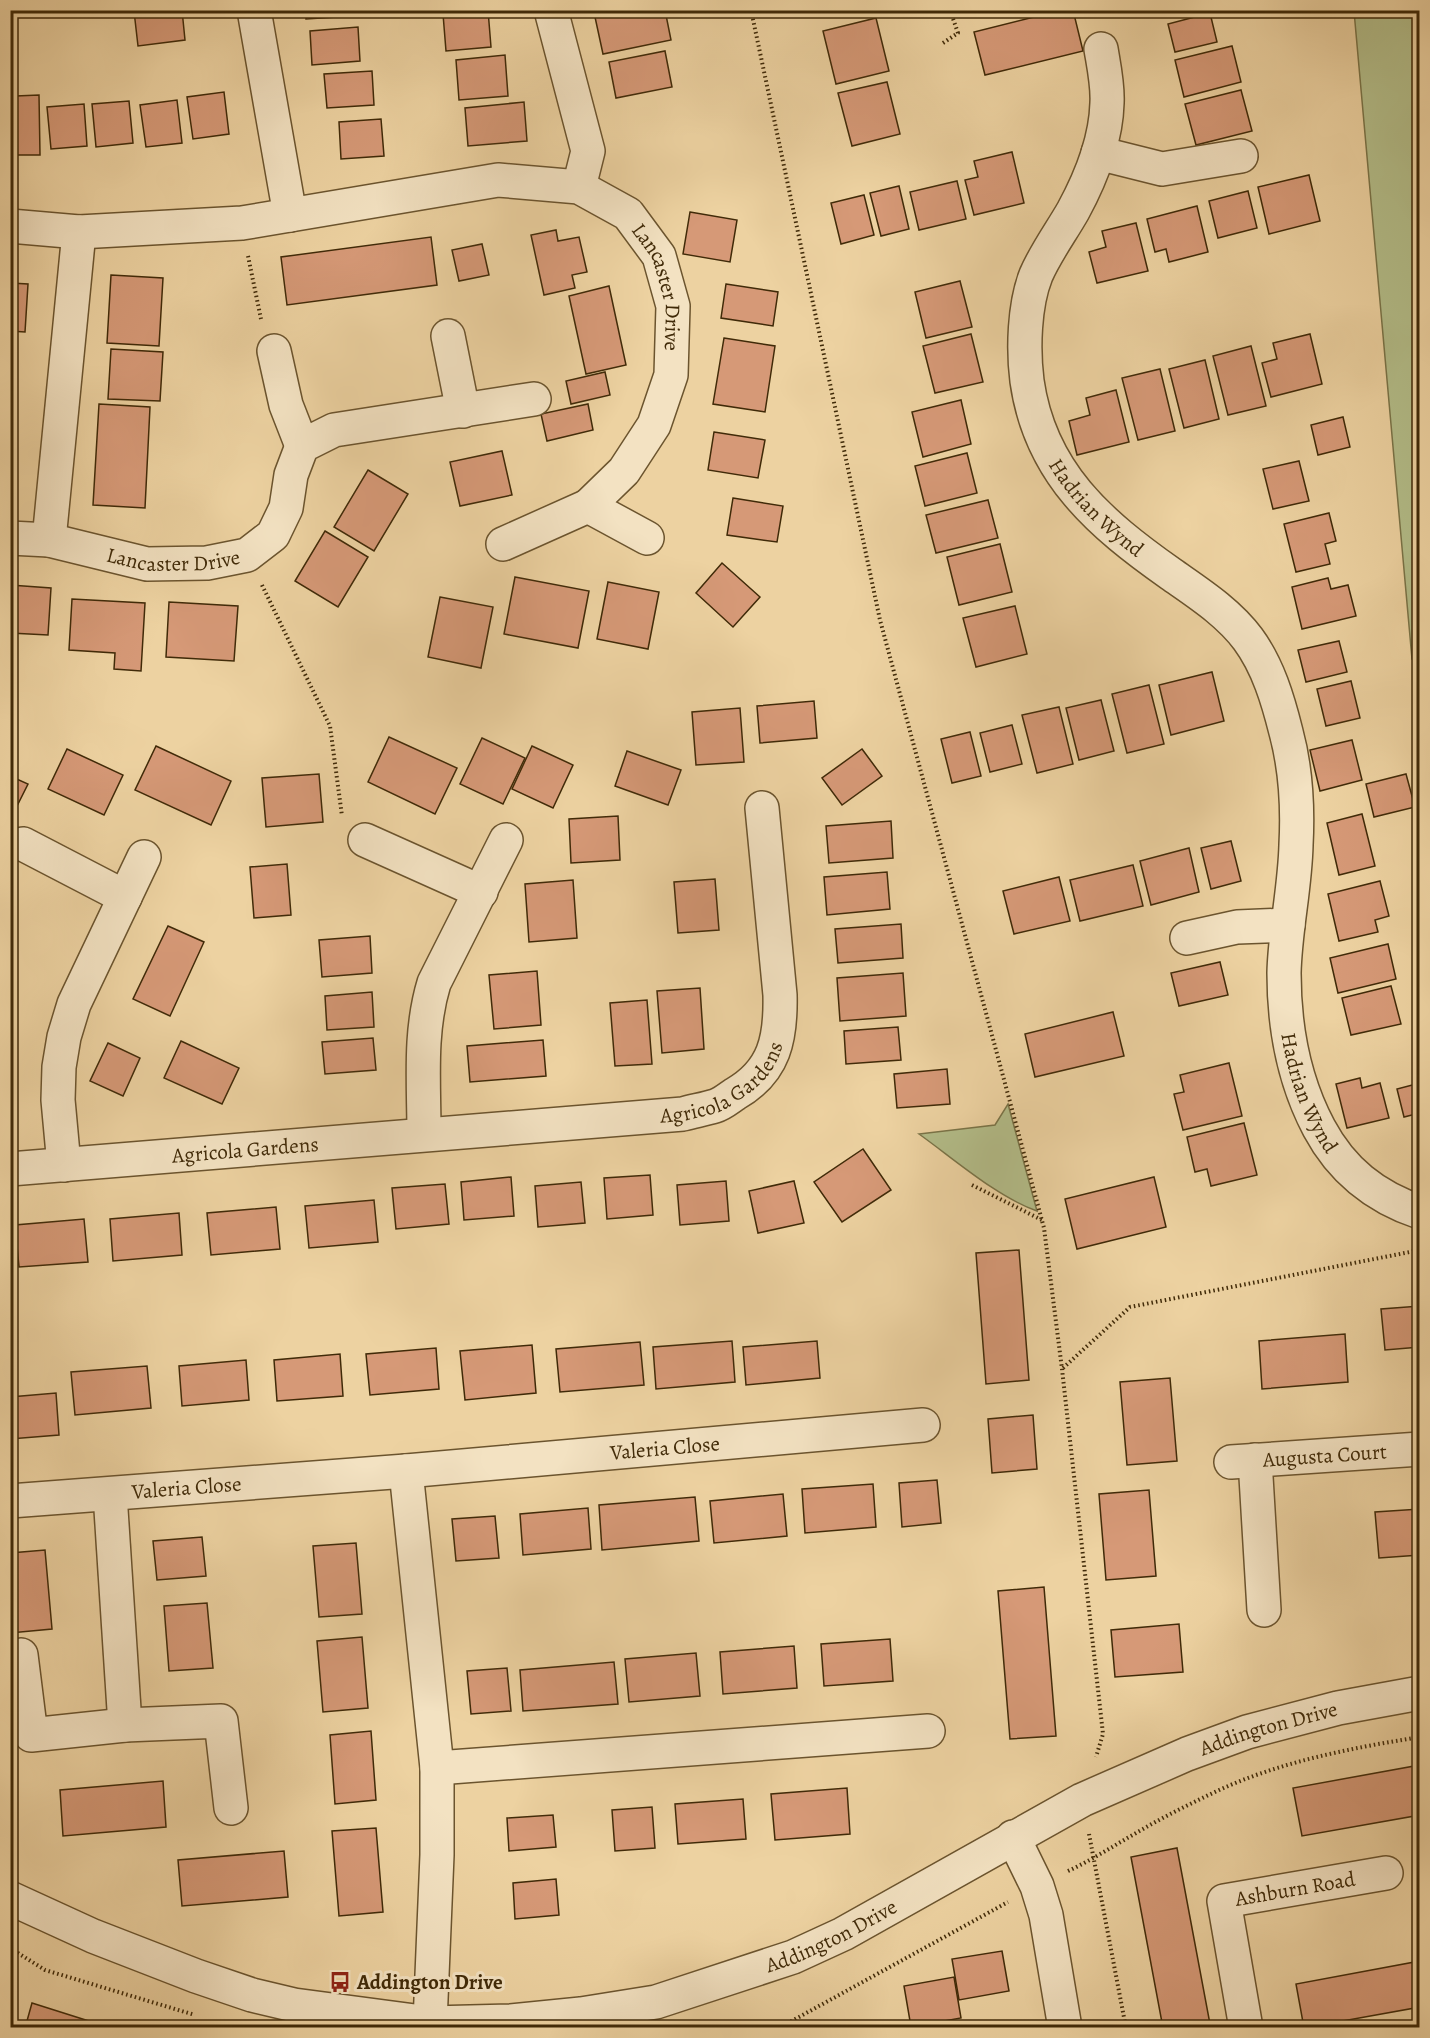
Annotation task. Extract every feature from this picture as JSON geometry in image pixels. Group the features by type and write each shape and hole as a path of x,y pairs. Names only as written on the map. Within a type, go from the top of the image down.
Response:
{"street":[{"path":"254,10 290,215"},
{"path":"551,10 588,151 579,187"},
{"name":"Hadrian Wynd","path":"1101,49 1106,76 1107,102 1098,153 1087,183 1035,278 1027,317 1025,346 1032,408 1043,441 1073,491 1125,541 1202,595 1228,617 1248,639 1261,662 1277,698 1293,764 1296,847 1284,971 1289,1042 1296,1077 1307,1106 1325,1138 1347,1168 1369,1187 1395,1204 1419,1212"},
{"path":"1098,153 1162,169 1241,156"},
{"name":"Lancaster Drive","path":"10,226 79,232 242,223 498,180 579,187 628,214 659,256 673,306 671,375 654,425 624,471 588,506 503,544"},
{"path":"49,540 79,232"},
{"path":"448,336 463,411"},
{"path":"274,351 286,405 302,446 334,430 534,399"},
{"name":"Lancaster Drive","path":"10,538 49,540 147,564 207,563 247,555 273,536 286,508 291,475 302,446"},
{"path":"588,506 647,538"},
{"name":"Agricola Gardens","path":"10,1169 683,1114 717,1106 745,1089 764,1070 777,1045 781,1020 762,808"},
{"path":"365,840 481,892"},
{"path":"424,1134 424,1035 427,1006 434,983 506,840"},
{"path":"23,844 125,897"},
{"path":"64,1165 58,1100 59,1067 64,1037 74,1004 144,857"},
{"path":"1187,938 1237,927 1288,925"},
{"name":"Valeria Close","path":"10,1501 406,1471 923,1425"},
{"name":"Augusta Court","path":"1264,1610 1243,1461 1419,1449"},
{"path":"406,1471 436,1768 437,1855 430,2023"},
{"name":"Valeria Close","path":"110,1494 125,1725"},
{"path":"21,1654 31,1735 125,1725 221,1721 231,1808"},
{"name":"Addington Drive","path":"10,1898 93,1936 196,1976 252,1995 294,2005 430,2023 511,2021 581,2014 656,2002 793,1957 843,1934 1082,1800 1187,1754 1247,1732 1338,1708 1419,1693"},
{"path":"436,1768 928,1731"},
{"path":"1013,1837 1037,1886 1046,1915 1065,2028"},
{"name":"Ashburn Road","path":"1246,2028 1224,1901 1386,1873"}],"path":[{"path":"751,10 880,620 1042,1220 1062,1369 1103,1734 1082,1800 1126,2028"},
{"path":"943,43 958,33 951,10"},
{"path":"242,223 265,340 274,351"},
{"path":"247,555 330,726 345,836 365,840"},
{"path":"972,1185 1042,1220"},
{"path":"1062,1369 1130,1307 1419,1251"},
{"path":"779,2028 1037,1886 1094,1859 1144,1828 1228,1787 1286,1765 1379,1743 1419,1737"},
{"path":"10,1948 45,1970 202,2017"}],"green space":[{"path":"1354,11 1419,11 1420,658 1412,659"},
{"path":"1008,1104 1037,1211 991,1187 919,1134 995,1125"}],"building":[{"path":"182,10 185,40 138,46 134,11"},
{"path":"306,10 368,10 369,15 306,19"},
{"path":"488,10 491,47 446,51 443,14"},
{"path":"627,10 665,10 671,40 603,54 595,17"},
{"path":"1062,10 1073,10 1083,51 985,75 974,32"},
{"path":"1210,13 1217,42 1175,52 1168,24"},
{"path":"876,18 889,71 836,84 823,31"},
{"path":"358,27 360,61 312,65 310,31"},
{"path":"1232,46 1241,82 1184,97 1175,60"},
{"path":"665,51 672,87 616,98 609,62"},
{"path":"505,55 508,96 459,100 456,60"},
{"path":"372,71 374,105 327,108 324,74"},
{"path":"887,82 900,134 852,146 838,93"},
{"path":"1241,90 1252,131 1196,145 1185,104"},
{"path":"224,92 229,134 193,139 187,97"},
{"path":"39,95 40,155 10,155 10,106 16,105 16,96"},
{"path":"177,100 182,143 146,147 140,105"},
{"path":"129,101 133,143 96,147 92,104"},
{"path":"524,102 527,141 468,146 465,108"},
{"path":"84,104 87,146 51,149 47,107"},
{"path":"381,119 384,156 341,159 339,122"},
{"path":"1012,152 1024,203 974,215 965,180 978,177 974,161"},
{"path":"1309,175 1320,221 1269,234 1258,187"},
{"path":"957,181 966,219 919,230 910,192"},
{"path":"899,186 909,229 881,236 870,193"},
{"path":"1248,191 1257,228 1218,238 1209,201"},
{"path":"864,195 874,235 841,244 831,203"},
{"path":"1197,206 1208,252 1169,262 1166,249 1155,252 1147,219"},
{"path":"690,212 737,220 730,262 683,254"},
{"path":"1136,223 1148,271 1097,283 1089,252 1106,247 1102,231"},
{"path":"556,230 558,241 579,237 587,272 572,275 575,288 544,295 531,235"},
{"path":"431,237 437,285 287,305 281,257"},
{"path":"482,244 489,275 459,281 452,250"},
{"path":"111,275 163,278 159,346 107,343"},
{"path":"960,281 972,327 926,338 915,292"},
{"path":"10,283 28,284 25,332 10,331"},
{"path":"726,284 778,292 773,326 721,318"},
{"path":"609,286 626,365 586,374 569,296"},
{"path":"971,334 983,382 935,393 923,346"},
{"path":"1310,334 1322,384 1271,397 1262,363 1277,359 1273,343"},
{"path":"724,338 775,346 765,412 713,404"},
{"path":"1251,346 1266,406 1228,415 1213,356"},
{"path":"111,349 163,352 160,401 108,399"},
{"path":"1205,360 1219,419 1184,428 1169,369"},
{"path":"1160,369 1175,431 1138,440 1122,378"},
{"path":"605,372 610,395 571,404 566,381"},
{"path":"1116,390 1129,442 1077,455 1069,421 1090,415 1086,398"},
{"path":"961,400 971,444 923,457 912,412"},
{"path":"99,404 150,407 145,508 93,505"},
{"path":"588,404 593,430 547,441 541,414"},
{"path":"1343,417 1350,447 1318,455 1311,425"},
{"path":"714,432 765,440 758,478 708,470"},
{"path":"502,451 512,495 460,506 450,462"},
{"path":"967,453 977,493 925,506 915,466"},
{"path":"1299,461 1309,501 1273,509 1263,469"},
{"path":"368,470 408,494 374,551 334,527"},
{"path":"733,498 783,506 777,542 727,535"},
{"path":"988,500 998,538 936,553 926,515"},
{"path":"1329,513 1336,541 1325,544 1330,564 1296,572 1284,524"},
{"path":"325,531 368,557 338,607 295,581"},
{"path":"1000,544 1012,592 959,605 947,557"},
{"path":"722,563 760,597 733,627 696,593"},
{"path":"515,577 589,591 578,648 504,634"},
{"path":"1328,578 1331,589 1348,585 1356,616 1302,629 1292,587"},
{"path":"608,582 659,592 648,649 597,639"},
{"path":"10,585 51,588 48,635 10,633"},
{"path":"440,597 493,607 481,668 428,657"},
{"path":"72,599 145,603 141,671 114,669 115,653 69,650"},
{"path":"169,602 238,606 234,661 166,657"},
{"path":"1015,606 1027,654 976,667 963,618"},
{"path":"1339,641 1347,672 1306,682 1298,650"},
{"path":"1212,672 1224,721 1171,735 1159,685"},
{"path":"1351,681 1360,718 1326,726 1317,689"},
{"path":"1149,685 1164,744 1127,753 1112,694"},
{"path":"1101,700 1114,751 1079,760 1066,708"},
{"path":"814,701 817,738 760,743 757,706"},
{"path":"1059,707 1073,764 1037,773 1022,715"},
{"path":"740,708 744,762 696,765 692,712"},
{"path":"1012,725 1022,764 990,772 980,733"},
{"path":"970,732 981,776 952,783 941,739"},
{"path":"389,737 457,768 435,814 368,782"},
{"path":"482,738 525,758 503,804 460,784"},
{"path":"1352,740 1362,780 1320,791 1310,750"},
{"path":"156,746 231,781 211,825 135,790"},
{"path":"532,746 573,765 553,808 512,789"},
{"path":"67,749 123,775 104,815 48,789"},
{"path":"862,749 882,776 842,805 822,778"},
{"path":"627,751 681,770 668,805 615,786"},
{"path":"319,774 323,822 266,827 262,778"},
{"path":"1406,774 1415,807 1374,817 1366,784"},
{"path":"10,776 28,784 10,820"},
{"path":"1362,814 1375,866 1339,875 1327,823"},
{"path":"618,816 620,860 571,863 569,819"},
{"path":"891,821 893,858 829,863 826,826"},
{"path":"1231,841 1241,881 1211,889 1201,848"},
{"path":"1189,848 1199,892 1151,905 1140,861"},
{"path":"287,864 291,915 254,918 250,867"},
{"path":"1133,865 1143,906 1080,921 1070,880"},
{"path":"887,872 890,909 827,915 824,877"},
{"path":"1059,877 1070,921 1014,934 1003,891"},
{"path":"715,879 719,930 678,933 674,882"},
{"path":"573,880 577,938 529,942 525,884"},
{"path":"1380,881 1389,916 1375,920 1378,932 1339,941 1328,894"},
{"path":"901,924 903,958 838,963 835,929"},
{"path":"168,926 204,942 170,1016 133,999"},
{"path":"370,936 372,973 322,977 319,940"},
{"path":"1388,944 1396,979 1338,993 1330,958"},
{"path":"1220,962 1228,995 1179,1006 1171,973"},
{"path":"537,971 541,1025 494,1029 489,975"},
{"path":"903,973 906,1016 840,1021 837,978"},
{"path":"1391,986 1401,1024 1351,1035 1342,998"},
{"path":"700,988 704,1049 662,1053 657,991"},
{"path":"372,992 374,1027 327,1030 325,996"},
{"path":"647,1000 652,1064 615,1066 610,1003"},
{"path":"1113,1012 1124,1056 1035,1077 1025,1034"},
{"path":"898,1027 901,1060 846,1064 844,1031"},
{"path":"373,1038 376,1070 325,1074 322,1042"},
{"path":"543,1040 546,1076 470,1082 467,1046"},
{"path":"181,1041 239,1068 222,1104 164,1078"},
{"path":"108,1043 140,1058 123,1096 90,1081"},
{"path":"1229,1063 1242,1116 1183,1130 1174,1094 1184,1092 1180,1075"},
{"path":"947,1069 950,1104 897,1108 894,1074"},
{"path":"1360,1078 1362,1088 1380,1083 1389,1118 1347,1128 1336,1084"},
{"path":"1420,1083 1420,1113 1404,1117 1397,1089"},
{"path":"1244,1123 1257,1175 1211,1186 1207,1169 1195,1172 1187,1137"},
{"path":"863,1149 891,1190 842,1222 814,1182"},
{"path":"650,1175 653,1215 607,1219 604,1178"},
{"path":"511,1177 514,1216 464,1220 461,1182"},
{"path":"1154,1177 1166,1227 1077,1249 1065,1199"},
{"path":"726,1181 729,1221 680,1225 677,1185"},
{"path":"794,1181 804,1223 758,1233 749,1191"},
{"path":"581,1182 585,1223 538,1227 535,1186"},
{"path":"445,1184 449,1224 396,1229 392,1188"},
{"path":"374,1200 378,1242 309,1248 305,1206"},
{"path":"276,1207 280,1249 211,1255 207,1213"},
{"path":"179,1213 182,1255 113,1261 110,1219"},
{"path":"84,1219 88,1262 19,1267 15,1225"},
{"path":"1019,1250 1029,1380 986,1384 976,1253"},
{"path":"1420,1306 1420,1347 1385,1350 1381,1309"},
{"path":"1345,1334 1348,1382 1262,1389 1259,1341"},
{"path":"732,1341 735,1382 656,1389 653,1347"},
{"path":"817,1341 820,1378 746,1385 743,1347"},
{"path":"640,1342 644,1385 560,1392 556,1349"},
{"path":"532,1345 536,1393 465,1400 460,1351"},
{"path":"436,1348 439,1389 370,1395 366,1354"},
{"path":"340,1354 343,1396 277,1401 274,1360"},
{"path":"246,1360 249,1400 182,1406 179,1366"},
{"path":"147,1366 151,1408 75,1415 71,1372"},
{"path":"1170,1378 1177,1461 1127,1465 1120,1382"},
{"path":"56,1393 59,1435 10,1439 10,1397"},
{"path":"1033,1415 1037,1469 992,1473 988,1419"},
{"path":"937,1480 941,1523 902,1527 899,1483"},
{"path":"873,1484 876,1527 805,1533 802,1489"},
{"path":"1149,1490 1156,1576 1106,1580 1099,1494"},
{"path":"783,1494 787,1536 714,1543 710,1501"},
{"path":"695,1497 699,1541 602,1550 599,1505"},
{"path":"588,1508 591,1549 523,1555 520,1514"},
{"path":"1420,1509 1420,1555 1379,1558 1375,1512"},
{"path":"495,1516 499,1558 456,1561 452,1519"},
{"path":"202,1537 206,1576 157,1580 153,1541"},
{"path":"356,1543 362,1614 319,1617 313,1546"},
{"path":"45,1550 52,1629 10,1633 10,1553"},
{"path":"1044,1587 1056,1736 1010,1739 998,1591"},
{"path":"207,1603 213,1668 169,1671 164,1606"},
{"path":"1179,1624 1183,1672 1115,1677 1111,1630"},
{"path":"362,1637 368,1708 323,1712 317,1641"},
{"path":"890,1639 893,1681 824,1686 821,1644"},
{"path":"794,1646 797,1688 723,1694 720,1652"},
{"path":"696,1653 700,1696 629,1702 625,1659"},
{"path":"614,1662 618,1704 523,1711 520,1670"},
{"path":"507,1668 511,1711 471,1714 467,1671"},
{"path":"371,1731 376,1800 335,1804 330,1735"},
{"path":"1420,1765 1420,1815 1302,1836 1293,1788"},
{"path":"163,1781 166,1827 63,1836 60,1790"},
{"path":"847,1788 850,1834 775,1840 771,1794"},
{"path":"743,1799 746,1839 678,1844 675,1804"},
{"path":"652,1807 655,1848 615,1851 612,1810"},
{"path":"553,1815 556,1847 509,1851 507,1818"},
{"path":"376,1828 383,1912 339,1916 332,1831"},
{"path":"1177,1848 1210,2024 1190,2028 1163,2028 1131,1857"},
{"path":"284,1851 288,1897 182,1906 178,1860"},
{"path":"556,1879 559,1915 515,1919 513,1883"},
{"path":"1002,1951 1009,1991 959,2000 952,1959"},
{"path":"1420,1961 1420,2007 1304,2028 1296,1984"},
{"path":"954,1977 961,2018 911,2027 904,1986"},
{"path":"32,2003 111,2028 25,2028"}],"place":[{"name":"Addington Drive","path":"340,1982"}]}
